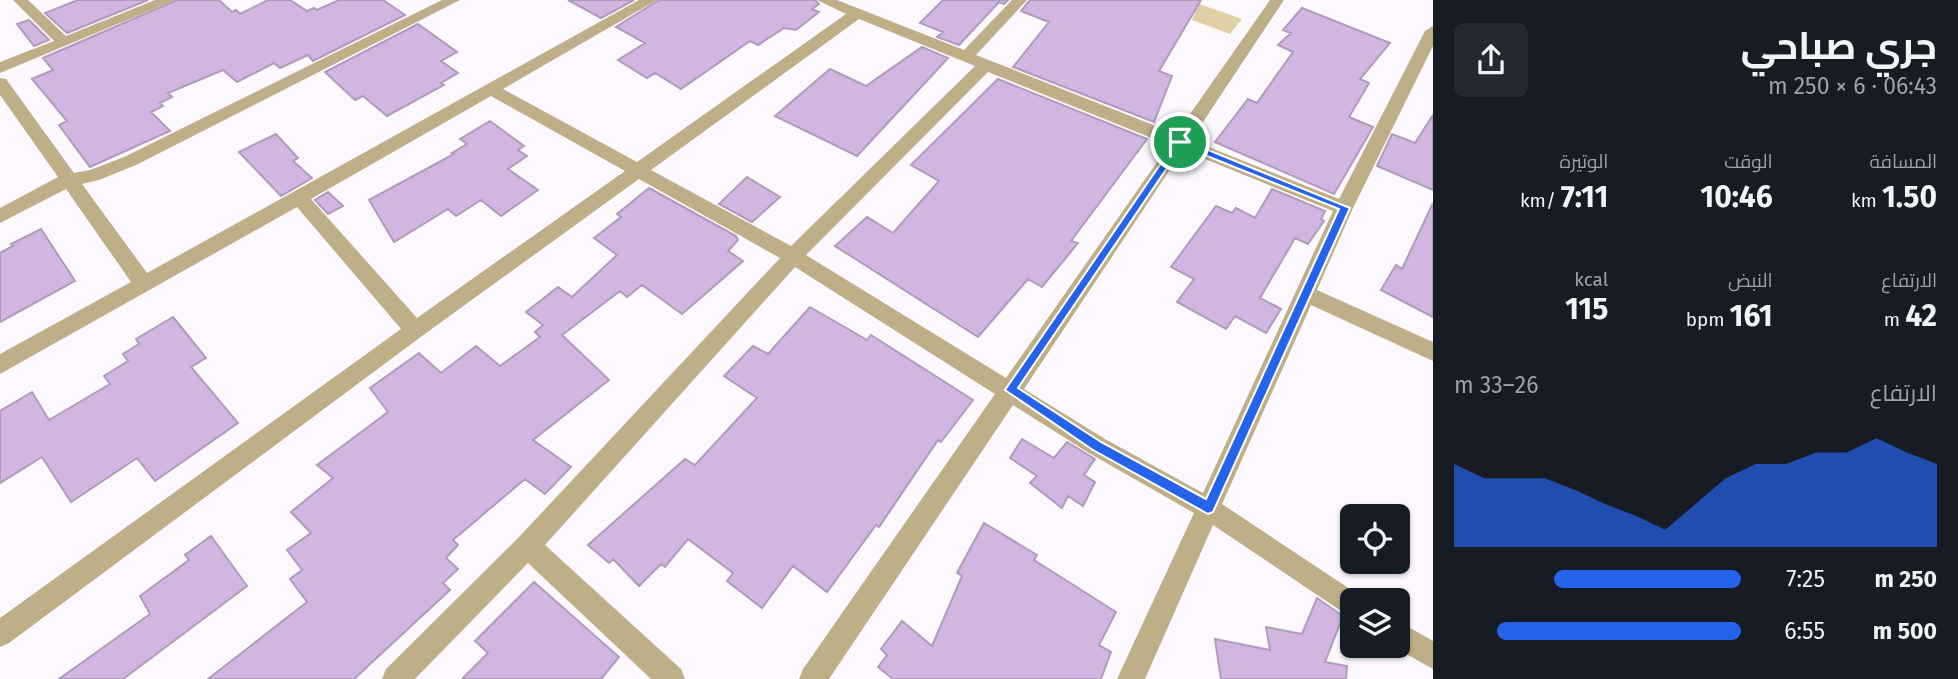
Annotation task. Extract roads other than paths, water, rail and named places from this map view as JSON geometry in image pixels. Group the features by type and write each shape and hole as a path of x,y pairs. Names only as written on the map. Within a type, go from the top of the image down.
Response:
{"street":[{"path":"20,0 64,42"},
{"path":"0,68 169,0"},
{"path":"0,216 68,180 93,176 130,161 453,0"},
{"path":"0,365 650,0"},
{"path":"396,679 528,546 793,256 977,60 1020,0"},
{"path":"813,679 1277,0"},
{"path":"830,1 1345,208"},
{"path":"0,634 415,330 858,13"},
{"path":"1131,679 1305,293 1433,31"},
{"path":"0,83 143,283"},
{"path":"492,90 793,256 1097,446 1208,508 1340,597"},
{"path":"299,197 415,330"},
{"path":"1305,293 1433,352"},
{"path":"528,546 671,679"},
{"path":"1410,642 1433,656"}]}
